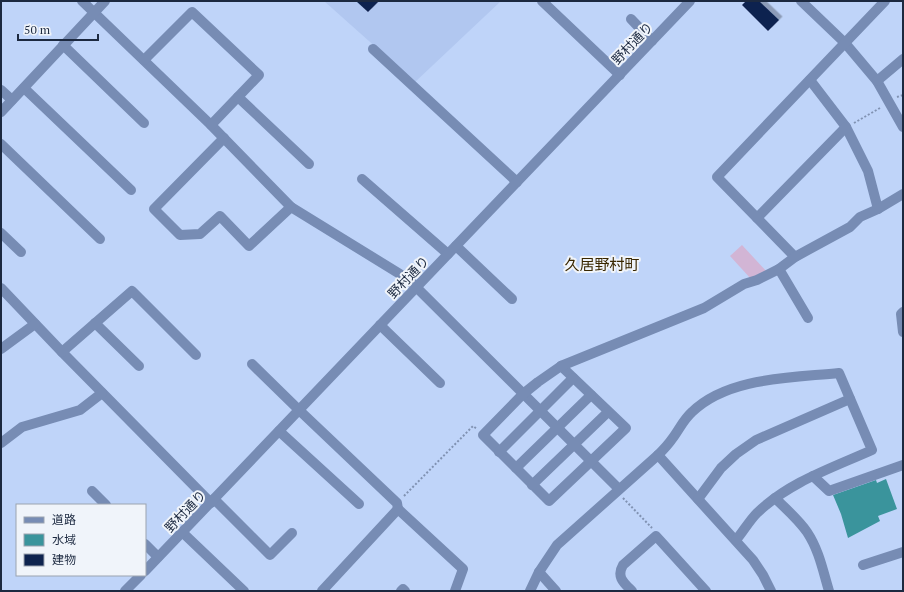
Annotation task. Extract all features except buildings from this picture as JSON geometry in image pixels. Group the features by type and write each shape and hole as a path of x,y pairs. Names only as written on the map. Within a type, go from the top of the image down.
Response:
{"street":[{"path":"82,1 224,138 291,207 408,279 574,445 617,491"},
{"path":"1,112 105,1"},
{"path":"542,1 620,75"},
{"path":"801,1 845,43 876,81 899,113 903,127"},
{"path":"795,257 717,177 885,1"},
{"name":"野村通り","path":"146,570 620,75 688,2"},
{"path":"144,60 192,12 259,74 210,125"},
{"path":"631,19 652,41"},
{"path":"63,45 144,122"},
{"path":"373,49 517,182"},
{"path":"876,81 903,59"},
{"path":"810,80 846,127 868,171 878,209"},
{"path":"24,88 131,190"},
{"path":"1,90 12,100"},
{"path":"238,97 309,164"},
{"path":"757,218 846,127"},
{"path":"224,138 154,209 180,235 200,234 220,216 249,246 291,207"},
{"path":"1,144 100,239"},
{"path":"362,179 448,254"},
{"path":"561,366 626,428 549,501 483,435 523,394 561,366 704,308 744,284 757,280 778,269 795,257 850,227 860,217 878,209 903,194"},
{"path":"1,232 21,252"},
{"path":"456,246 512,300"},
{"path":"778,269 808,318"},
{"path":"1,288 102,392 213,501 270,554 292,533"},
{"path":"62,352 132,291 196,355"},
{"path":"903,312 901,314 903,332"},
{"path":"96,322 139,366"},
{"path":"1,349 35,324"},
{"path":"380,325 440,383"},
{"path":"252,364 463,569 455,591"},
{"path":"530,591 538,572 557,545 658,455 673,439 680,426 691,413 709,399 732,388 752,382 839,373 872,450 803,480 774,498 756,514 736,540"},
{"path":"499,452 573,378"},
{"path":"515,386 538,382"},
{"path":"1,443 22,427 80,410 102,392"},
{"path":"516,468 591,395"},
{"path":"698,499 721,468 736,454 750,444 767,434 850,399"},
{"path":"532,485 608,412"},
{"path":"279,431 359,504"},
{"path":"658,455 753,560 771,591"},
{"path":"813,476 829,491 903,465"},
{"path":"92,491 105,504"},
{"path":"774,498 799,523 812,541 819,556 829,591"},
{"path":"322,591 398,506"},
{"path":"182,532 244,591"},
{"path":"632,591 620,577 622,565 656,536 706,591"},
{"path":"146,545 158,557"},
{"path":"863,565 903,552"},
{"path":"538,572 556,591"},
{"path":"125,591 140,576"},
{"path":"401,591 403,589 405,591"}],"path":[{"path":"846,127 880,108"},
{"path":"398,506 473,426 483,435"},
{"path":"617,491 655,532 656,536"}],"shaded area":[{"path":"324,1 501,1 415,82"},
{"path":"742,245 767,272 751,279 730,256"}],"water":[{"path":"886,479 897,509 878,516 880,521 848,538 841,514 833,495 876,480 877,483"}],"district":[{"name":"久居野村町","path":"602,265"}]}
